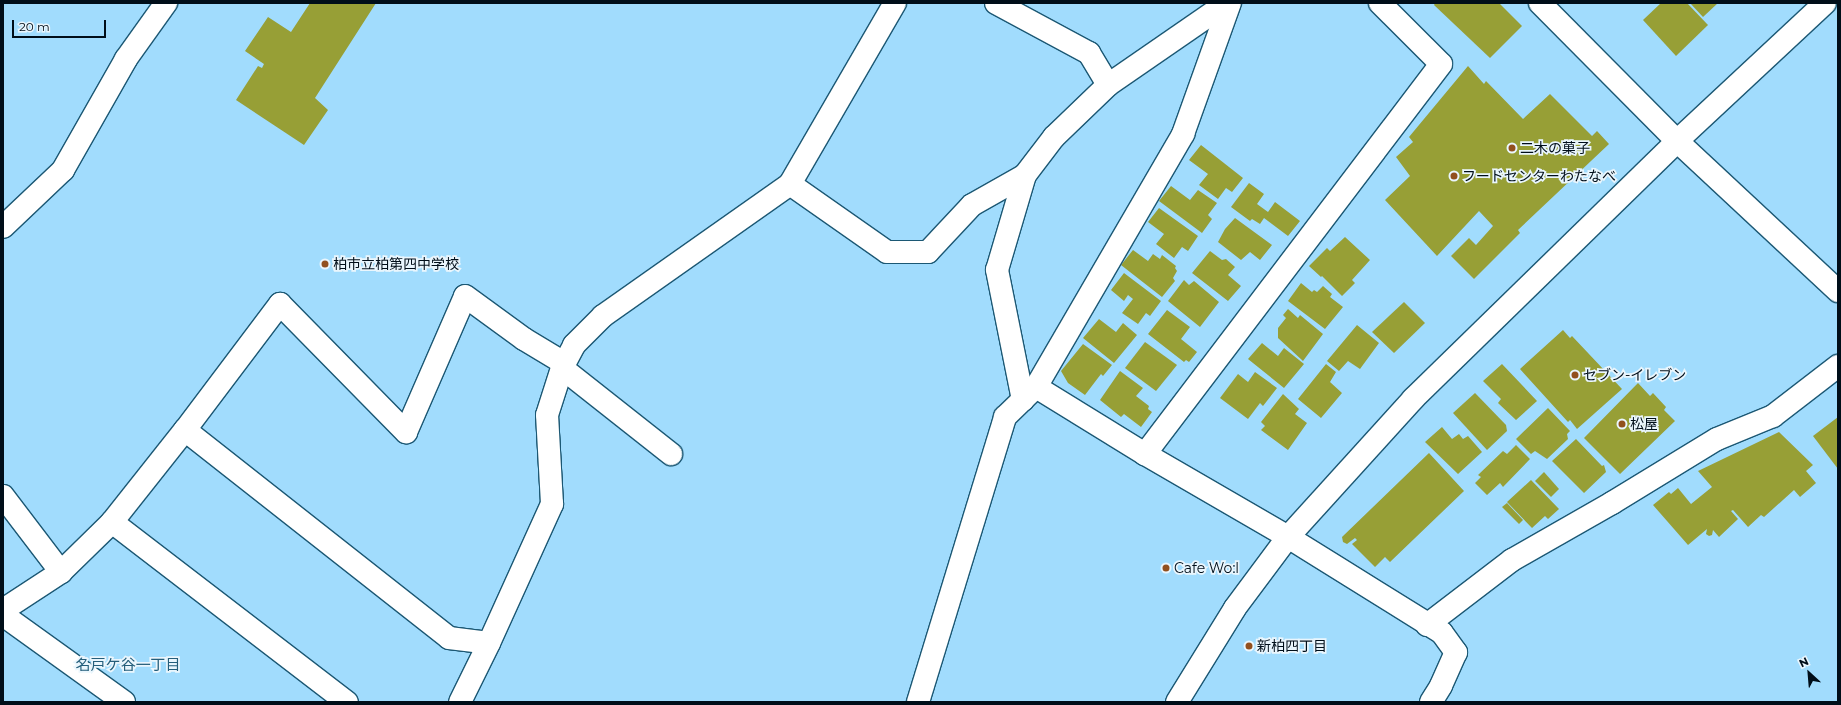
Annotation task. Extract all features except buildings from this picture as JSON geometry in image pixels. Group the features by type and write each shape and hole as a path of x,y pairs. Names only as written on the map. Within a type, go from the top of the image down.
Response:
{"street":[{"path":"3,227 63,170 126,59 166,3"},
{"path":"460,702 490,644 552,504 547,414 563,366 574,345 581,336 603,316 790,184 895,3"},
{"path":"996,3 1089,53 1108,85"},
{"path":"1228,3 1108,85 1054,137 1025,175 997,270 1030,394 1145,454 1288,537 1442,633 1456,652 1441,686 1430,702"},
{"path":"918,702 1005,417 1030,394 1183,134 1228,3"},
{"path":"1145,454 1441,64 1380,3"},
{"path":"1540,3 1677,141 1838,291"},
{"path":"1177,702 1235,608 1288,537 1413,399 1677,141 1826,3"},
{"path":"790,184 887,252 928,252 972,205 1025,175"},
{"path":"3,610 61,572 112,522 185,430 280,304 406,432 465,296 563,366 671,454"},
{"path":"1427,624 1512,560 1612,504 1717,440 1773,416 1838,366"},
{"path":"185,430 449,638 490,644"},
{"path":"3,496 61,572"},
{"path":"112,522 347,702"},
{"path":"3,615 124,702"}],"place":[{"name":"二木の菓子","path":"1512,148"},
{"name":"フードセンターわたなべ","path":"1454,176"},
{"name":"柏市立柏第四中学校","path":"325,264"},
{"name":"セブン-イレブン","path":"1575,375"},
{"name":"松屋","path":"1622,424"},
{"name":"Cafe Wo:l","path":"1166,568"},
{"name":"新柏四丁目","path":"1249,646"}],"district":[{"name":"名戸ケ谷一丁目","path":"128,665"}]}
